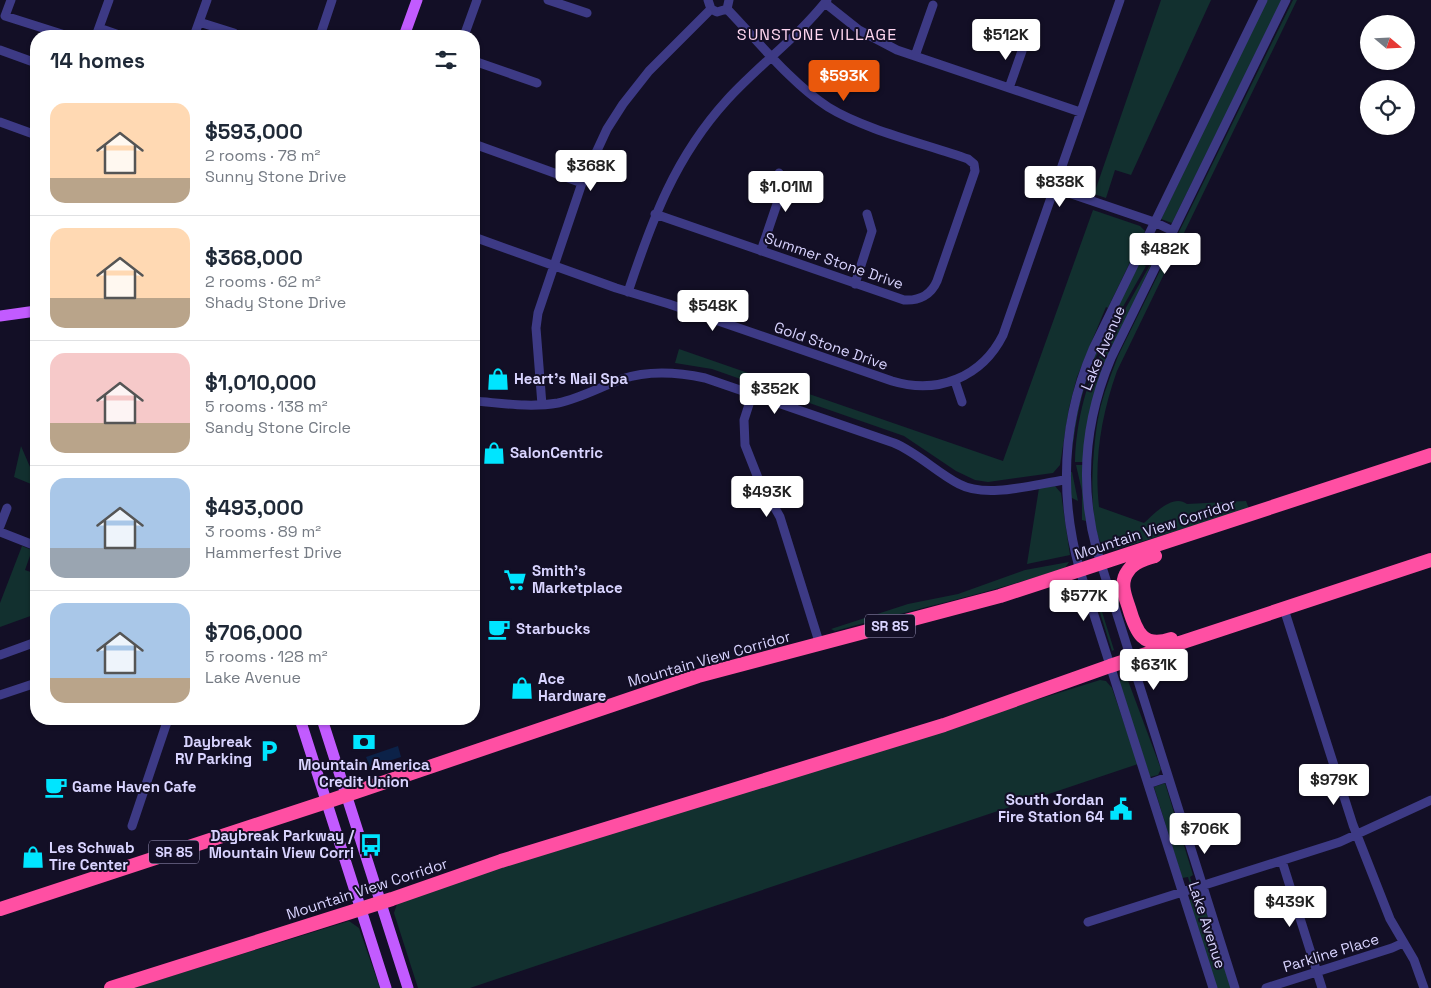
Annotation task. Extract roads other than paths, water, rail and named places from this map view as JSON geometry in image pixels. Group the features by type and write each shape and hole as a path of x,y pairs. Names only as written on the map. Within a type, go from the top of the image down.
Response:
{"highway":[{"name":"Mountain View Corridor","path":"0,909 348,795 698,676 1000,596 1238,520 1431,455"},
{"path":"1238,520 1139,562 1128,571 1124,579 1123,591 1134,627 1140,634 1152,641 1166,641 1297,598 1355,586"},
{"name":"Mountain View Corridor","path":"111,988 360,909 501,861 944,725 1110,666 1431,560"}],"main road":[{"path":"406,30 417,0"},
{"path":"0,316 30,313"},
{"path":"302,725 386,988"},
{"path":"324,725 348,795 408,988"}],"street":[{"path":"11,0 5,16 49,30"},
{"path":"99,30 109,0"},
{"path":"196,30 207,0"},
{"path":"322,30 332,0"},
{"path":"466,30 476,0"},
{"path":"548,0 587,14"},
{"name":"Gold Stone Drive","path":"480,239 628,292 901,384 927,386 955,381 983,363 999,342 1120,0"},
{"name":"Lake Avenue","path":"1213,988 1080,570 1069,527 1065,480 1072,416 1084,370 1263,0"},
{"name":"Lake Avenue","path":"1235,988 1101,564 1091,525 1086,490 1091,420 1100,386 1111,358 1286,0"},
{"path":"628,292 655,214 674,173 699,134 726,100 826,2 872,38 915,56 1080,112"},
{"path":"542,405 537,318 582,182 600,142 632,92 710,4 717,12 728,4 772,55"},
{"path":"915,56 933,5"},
{"path":"199,22 224,30"},
{"path":"1010,88 1022,51 1019,34"},
{"path":"0,50 30,61"},
{"name":"Summer Stone Drive","path":"655,214 904,300 919,299 930,292 937,281 975,171 974,164 968,159 837,112 811,94 772,55"},
{"path":"480,63 537,83"},
{"path":"0,122 30,133"},
{"path":"480,146 582,182"},
{"path":"761,251 781,192 779,173"},
{"path":"1054,188 1154,222 1173,231"},
{"path":"854,284 872,232 867,214"},
{"path":"480,401 542,405 580,398 621,380 649,373 684,374 705,378 901,446 969,488 995,490 1065,480"},
{"path":"955,381 962,402"},
{"path":"752,395 744,420 745,444 758,478 780,517 820,644"},
{"path":"0,526 7,508"},
{"path":"0,532 30,544"},
{"path":"1284,609 1357,835 1390,919 1414,960 1424,988"},
{"path":"0,655 30,644"},
{"path":"0,696 30,686"},
{"path":"132,826 166,725"},
{"path":"1148,784 1168,777"},
{"path":"1088,922 1282,861 1357,835 1431,800"},
{"path":"1282,861 1322,988"},
{"name":"Parkline Place","path":"1266,988 1403,943"}],"water":[{"path":"398,746 401,757 370,767 366,757"}],"place":[{"name":"Heart's Nail Spa","path":"498,379"},
{"name":"SalonCentric","path":"494,453"},
{"name":"Smith's Marketplace","path":"515,580"},
{"name":"Starbucks","path":"499,629"},
{"name":"Ace Hardware","path":"522,688"},
{"name":"Mountain America Credit Union","path":"364,742"},
{"name":"Daybreak RV Parking","path":"269,751"},
{"name":"Game Haven Cafe","path":"56,787"},
{"name":"South Jordan Fire Station 64","path":"1121,809"},
{"name":"Daybreak Parkway / Mountain View Corri","path":"371,845"},
{"name":"Les Schwab Tire Center","path":"33,857"}],"district":[{"name":"SUNSTONE VILLAGE","path":"817,34"}]}
